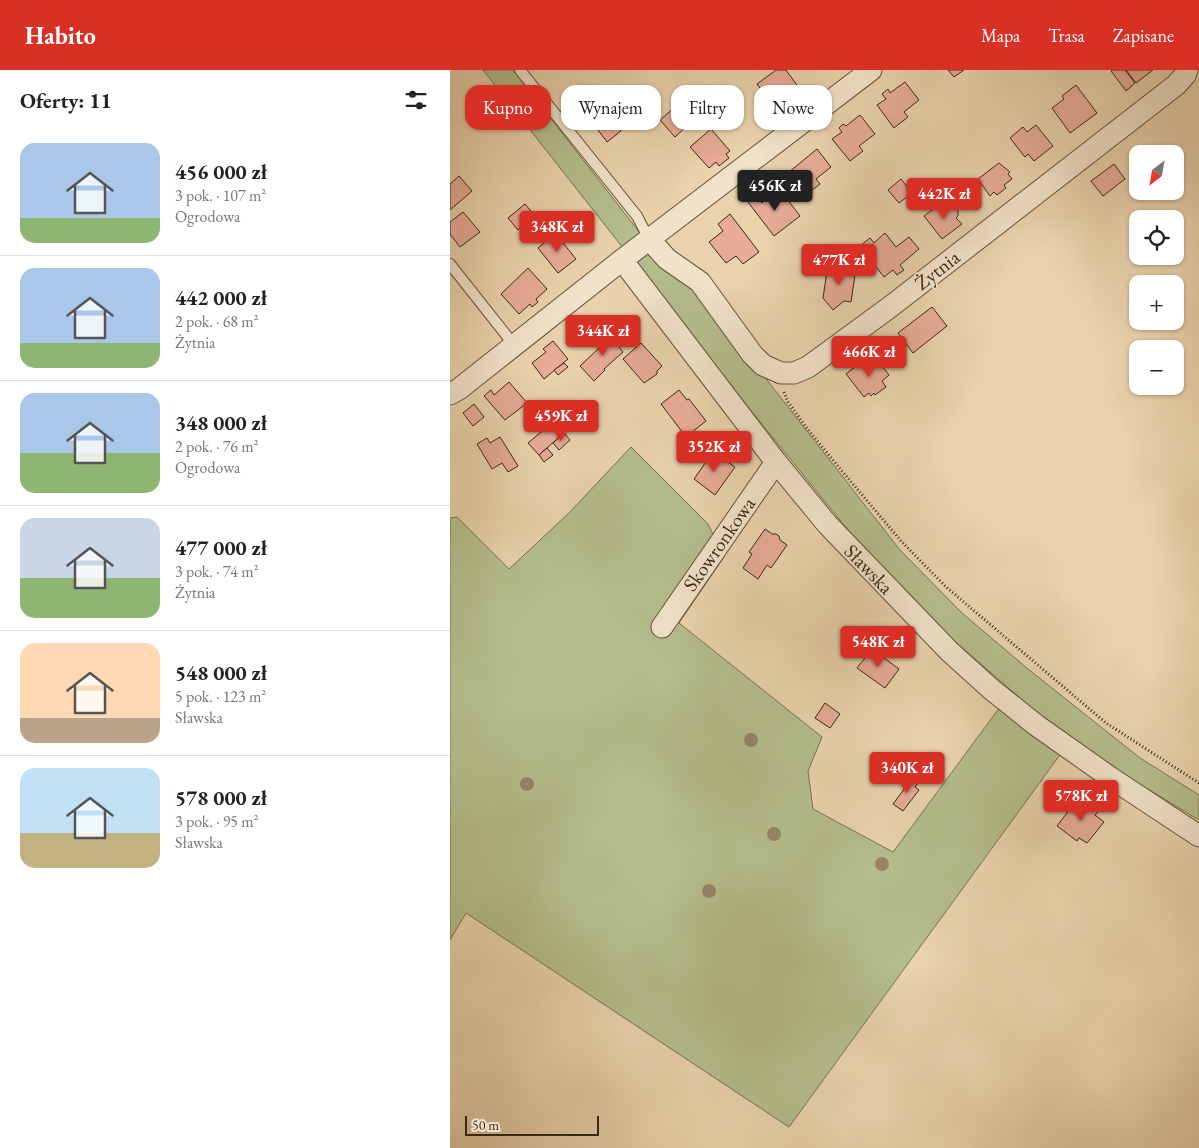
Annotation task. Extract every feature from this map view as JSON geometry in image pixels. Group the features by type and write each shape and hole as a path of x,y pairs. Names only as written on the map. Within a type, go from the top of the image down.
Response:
{"street":[{"path":"450,394 459,389 649,239 871,70"},
{"name":"Żytnia","path":"781,373 794,373 808,367 890,307 1176,85 1185,75 1186,70"},
{"path":"649,239 666,259 700,282 752,354 763,365 781,373"},
{"name":"Sławska","path":"622,260 776,462 827,524 949,651 991,689 1036,725 1199,836"},
{"name":"Skowronkowa","path":"662,627 776,462"}],"lane":[{"path":"520,70 637,216 649,239"},
{"path":"450,264 514,345"}],"path":[{"path":"781,373 782,387 788,402 806,427 902,542 945,586 1106,723 1199,783"}],"green space":[{"path":"483,70 513,70 525,85 495,85"},
{"path":"551,119 640,233 688,279 900,550 962,613 1028,669 1140,758 1199,795 1199,820 1128,777 1036,712 937,626 862,547 752,412 530,130 551,130"},
{"path":"631,447 708,524 724,557 679,623 822,737 808,771 813,809 893,852 1000,707 1062,752 789,1127 466,913 450,940 450,518 457,517 509,569 570,512"}],"building":[{"path":"776,70 786,70 797,85 758,85"},
{"path":"948,70 964,70 954,77"},
{"path":"1125,70 1135,83 1126,91 1111,71"},
{"path":"1126,70 1153,70 1136,83"},
{"path":"905,82 919,100 904,112 908,117 894,128 877,105 886,99 882,94 888,89 890,93"},
{"path":"1076,85 1097,113 1070,133 1052,108 1064,99 1062,96"},
{"path":"671,110 671,130 683,130 675,137 661,119"},
{"path":"860,115 875,134 859,146 863,151 850,161 832,139 842,132 839,128 843,124 846,126"},
{"path":"1036,125 1053,146 1034,161 1028,154 1025,157 1010,138 1023,127 1027,132"},
{"path":"598,130 620,130 621,131 607,142"},
{"path":"712,130 730,151 726,154 729,158 719,166 716,162 709,168 690,147"},
{"path":"817,149 831,167 816,179 820,184 807,194 789,172"},
{"path":"999,163 1010,172 1008,174 1012,179 1004,185 1006,188 997,195 994,192 990,196 978,179"},
{"path":"1114,164 1125,179 1103,196 1091,181"},
{"path":"459,176 472,191 450,210 450,184"},
{"path":"901,179 912,193 899,203 888,190"},
{"path":"780,190 800,216 774,236 748,202 757,196 762,203 768,196 769,198"},
{"path":"525,204 535,216 518,230 508,218"},
{"path":"939,205 944,212 950,206 955,207 958,211 956,218 962,224 942,239 924,216"},
{"path":"463,212 480,232 460,247 450,234 450,222"},
{"path":"730,214 759,252 743,264 736,256 726,263 709,242 723,231 718,224"},
{"path":"555,233 576,259 558,273 538,248"},
{"path":"885,233 896,247 909,237 919,249 900,265 904,270 897,275 893,270 884,277 860,246 870,238 874,243"},
{"path":"845,263 855,275 851,302 844,301 833,310 823,298 827,271 834,272"},
{"path":"528,268 547,289 536,299 538,302 532,307 530,304 519,314 501,294"},
{"path":"932,307 947,326 913,353 898,333"},
{"path":"615,333 624,343 619,347 623,352 594,381 580,366"},
{"path":"553,341 568,359 544,379 532,363 546,352 543,349"},
{"path":"641,343 662,366 657,371 657,374 644,383 623,359"},
{"path":"876,358 889,375 882,381 886,387 875,395 874,393 871,396 869,393 864,397 846,374 860,363 864,368"},
{"path":"564,363 568,367 558,375 554,370"},
{"path":"509,382 527,403 505,420 484,396 491,390 494,395"},
{"path":"679,390 687,400 689,399 706,421 686,437 661,404"},
{"path":"474,404 484,417 473,426 463,413"},
{"path":"554,421 564,433 539,455 528,443"},
{"path":"564,433 570,440 559,450 553,443"},
{"path":"500,437 518,466 508,472 502,463 492,469 477,444 487,438 490,443"},
{"path":"547,448 553,455 544,462 539,455"},
{"path":"713,452 735,467 715,495 694,479"},
{"path":"765,529 779,536 780,540 787,545 771,568 767,565 758,579 743,568 752,554 749,552"},
{"path":"872,649 899,669 885,688 857,668"},
{"path":"825,703 840,714 830,728 815,718"},
{"path":"914,776 920,780 915,787 919,790 903,811 893,804"},
{"path":"1077,800 1087,807 1089,805 1098,812 1095,815 1104,822 1087,843 1079,838 1077,841 1057,826"}]}
